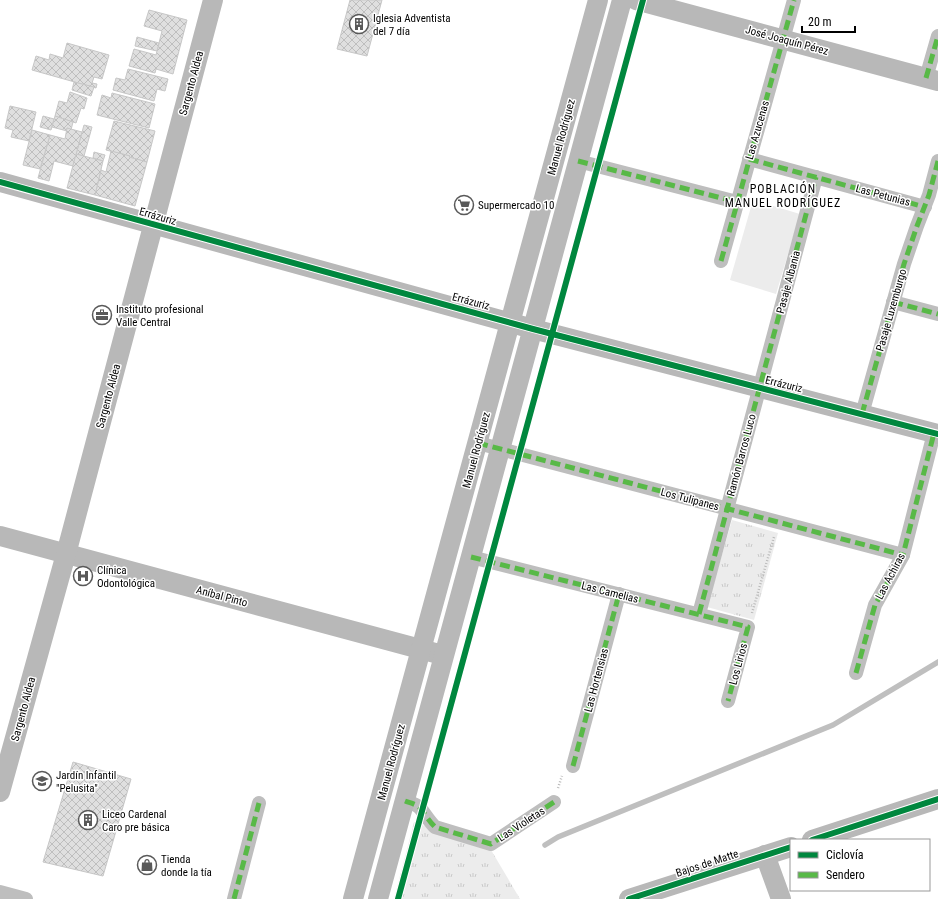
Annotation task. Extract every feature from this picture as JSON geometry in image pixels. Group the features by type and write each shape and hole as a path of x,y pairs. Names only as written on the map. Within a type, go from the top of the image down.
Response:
{"street":[{"name":"Sargento Aldea","path":"0,792 66,554 213,0"},
{"name":"Manuel Rodríguez","path":"353,899 598,0"},
{"name":"Manuel Rodríguez","path":"378,899 622,0"},
{"name":"José Joaquín Pérez","path":"636,0 932,79"},
{"name":"Las Azucenas","path":"721,260 794,0"},
{"path":"932,79 938,36"},
{"name":"Las Petunias","path":"749,159 925,207"},
{"path":"578,161 737,202"},
{"name":"Pasaje Luxemburgo","path":"862,414 904,264 929,195 938,161"},
{"name":"Pasaje Albania","path":"760,388 816,177"},
{"name":"Errázuriz","path":"0,182 533,329 936,433"},
{"path":"893,302 938,314"},
{"name":"Ramón Barros Luco","path":"698,614 760,388"},
{"name":"Las Achiras","path":"856,672 875,604 902,555 936,433"},
{"name":"Los Tulipanes","path":"478,443 902,555"},
{"name":"Aníbal Pinto","path":"0,536 444,655"},
{"name":"Las Camelias","path":"471,557 748,627"},
{"name":"Las Hortensias","path":"573,766 619,594"},
{"name":"Los Lirios","path":"728,701 748,627"},
{"path":"815,839 938,799"},
{"name":"Las Violetas","path":"405,801 419,807 435,827 491,844 554,802"},
{"path":"234,899 259,803"},
{"name":"Bajos de Matte","path":"629,899 790,847"},
{"path":"765,855 781,899"},
{"path":"0,892 26,899"}],"path":[{"path":"748,627 778,522"},
{"path":"554,802 562,775 573,766"}],"green space":[{"path":"753,200 800,214 776,294 730,280"},
{"path":"732,520 778,533 754,620 707,607"},
{"path":"414,822 491,850 520,899 394,899"}],"building":[{"name":"Iglesia Adventista del 7 día","path":"350,0 382,0 367,56 337,49"},
{"path":"149,10 187,20 173,74 156,69 155,73 129,66 134,49 156,55 162,31 144,26"},
{"path":"137,37 159,43 157,51 135,46"},
{"path":"67,43 109,55 102,79 94,77 92,83 97,84 96,88 32,70 36,56 49,60 50,54 63,58"},
{"path":"128,69 168,79 165,91 157,89 154,101 113,90 116,78 125,80"},
{"path":"74,82 94,87 91,96 72,90"},
{"path":"70,92 87,98 84,109 81,108 76,123 55,116 59,101 67,103"},
{"path":"112,93 155,104 149,128 97,115 102,95 111,98"},
{"path":"10,106 36,112 29,141 11,137 13,130 5,128"},
{"path":"43,116 54,119 51,130 40,127"},
{"path":"55,116 73,122 71,130 67,128 67,131 52,127"},
{"path":"114,121 155,131 147,162 106,150"},
{"path":"84,125 92,127 84,156 76,154"},
{"path":"67,128 82,132 73,166 54,161 49,181 38,178 50,135 65,139"},
{"path":"32,130 50,135 40,169 23,165"},
{"path":"111,151 147,162 135,206 95,195 101,170 106,172"},
{"path":"94,152 105,155 103,161 93,158"},
{"path":"76,154 103,161 95,195 67,188"},
{"name":"Liceo Cardenal Caro pre básica","path":"73,762 131,779 103,876 43,862"}],"waterway":[{"path":"545,845 558,837 833,725 938,662"}],"marked path":[{"path":"721,261 794,0"},
{"path":"926,78 938,36"},
{"path":"749,159 925,207"},
{"path":"578,161 737,202"},
{"path":"862,414 904,264 929,195 938,161"},
{"path":"699,614 816,177"},
{"path":"893,302 938,314"},
{"path":"856,673 875,605 903,555 934,433"},
{"path":"478,443 903,555"},
{"path":"471,557 748,627 728,701"},
{"path":"573,766 619,594"},
{"path":"405,801 420,808 435,827 491,844 554,802"},
{"path":"234,899 259,803"}],"cycle path":[{"path":"398,899 643,0"},
{"path":"0,182 533,329 938,434"},
{"path":"815,839 938,799"},
{"path":"629,899 790,847"}],"place":[{"name":"Iglesia Adventista del 7 día","path":"359,24"},
{"name":"Supermercado 10","path":"464,205"},
{"name":"Instituto profesional Valle Central","path":"102,315"},
{"name":"Clínica Odontológica","path":"83,576"},
{"name":"Jardín Infantil \"Pelusita\"","path":"42,781"},
{"name":"Liceo Cardenal Caro pre básica","path":"88,820"},
{"name":"Tienda donde la tía","path":"147,865"}],"district":[{"name":"POBLACIÓN MANUEL RODRÍGUEZ","path":"783,196"}]}
